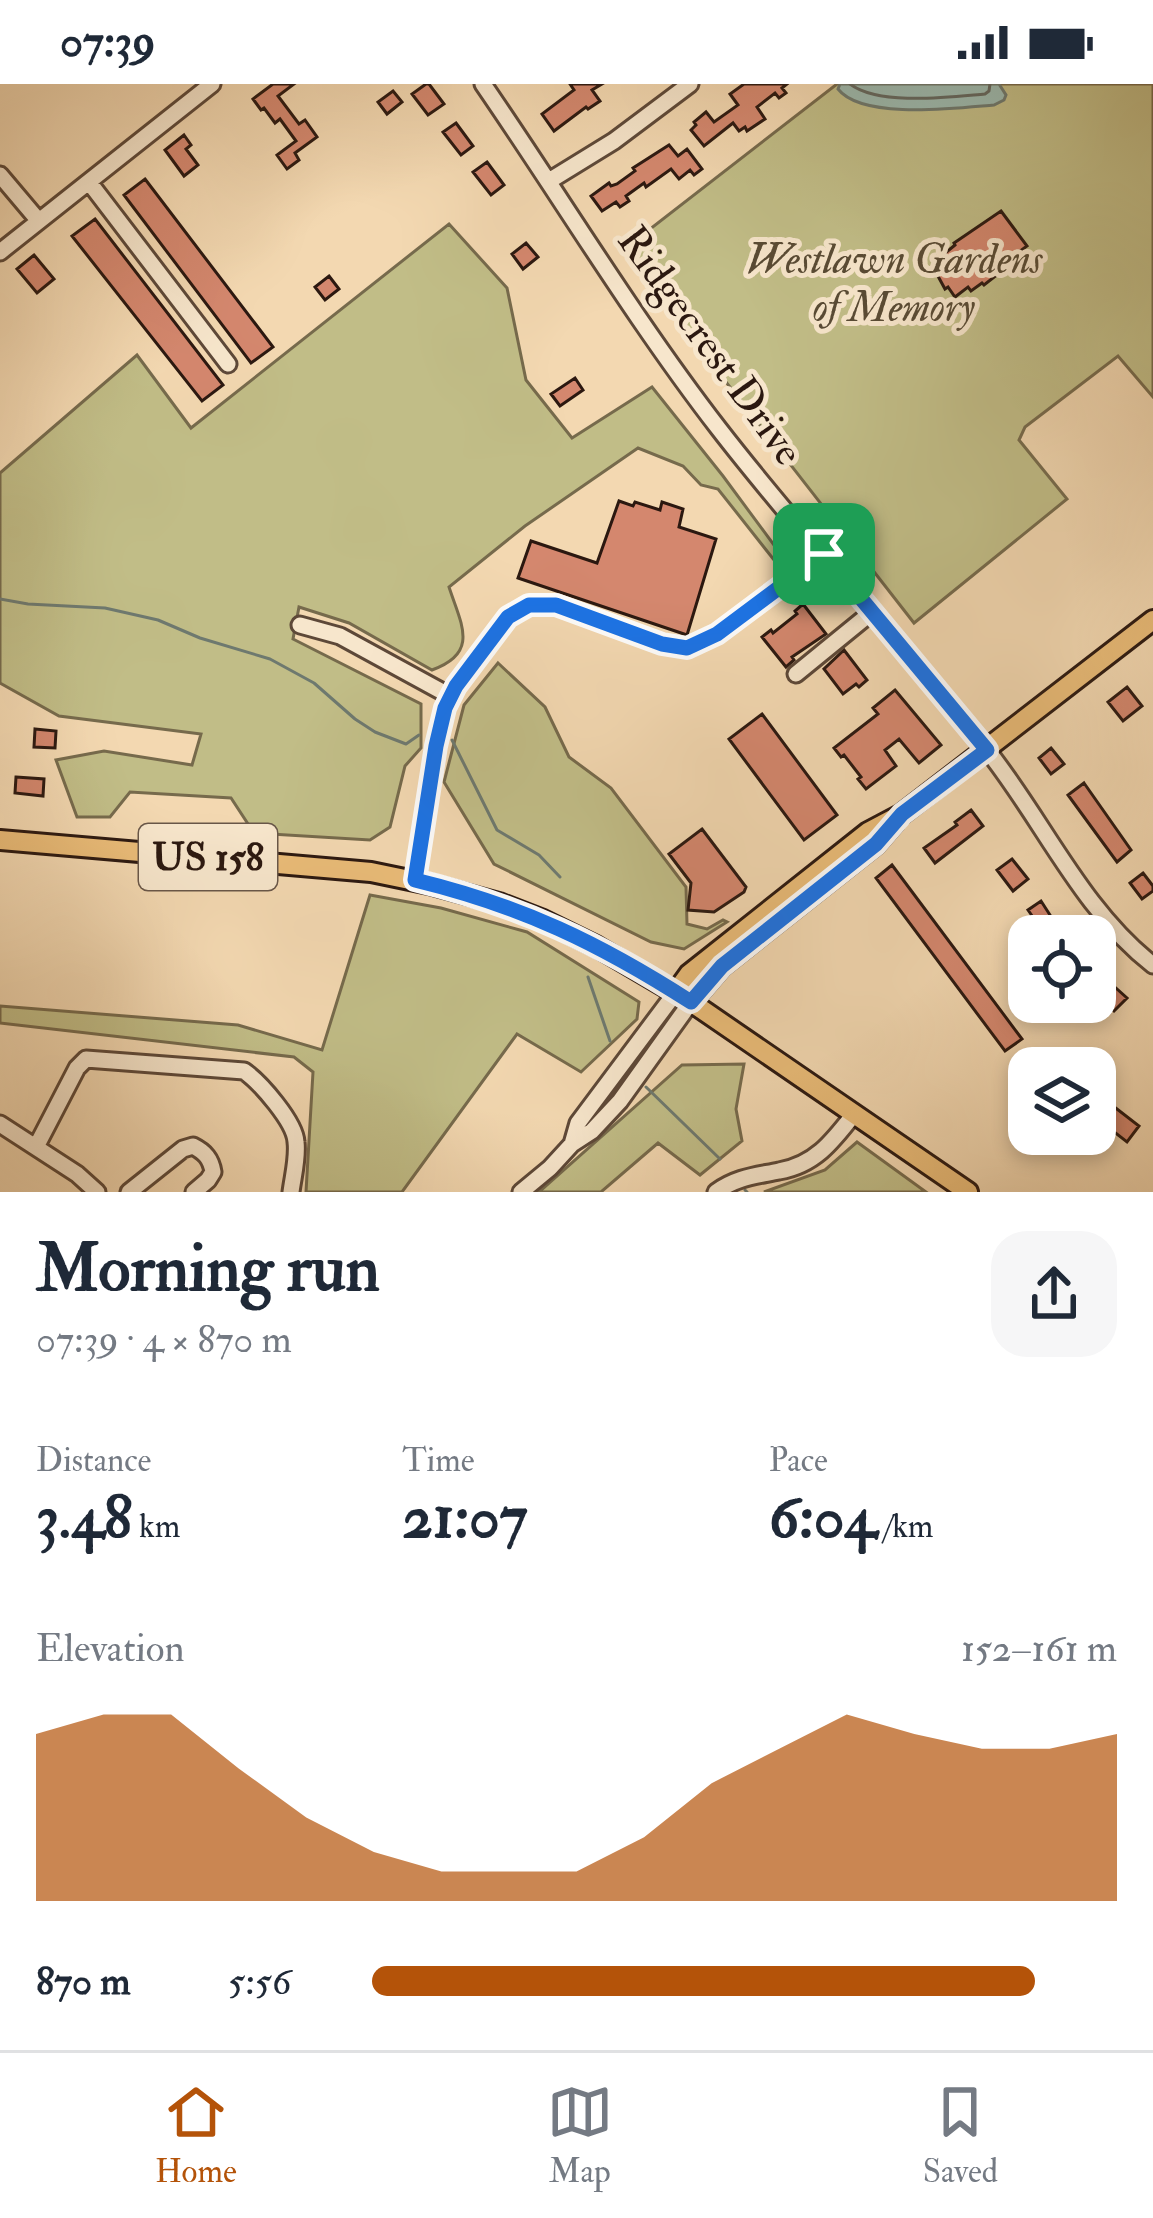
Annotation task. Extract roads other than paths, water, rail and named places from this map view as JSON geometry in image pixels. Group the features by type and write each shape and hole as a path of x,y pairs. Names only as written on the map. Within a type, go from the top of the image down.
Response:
{"main road":[{"path":"683,997 689,974 868,832 902,814 1153,620"},
{"name":"US 158","path":"0,840 296,864 415,880 543,920 683,997 968,1192"}],"street":[{"path":"0,252 212,84"},
{"name":"Ridgecrest Drive","path":"483,84 691,392 987,750 1095,905 1153,965"},
{"path":"549,181 614,141 690,84"},
{"path":"0,175 38,220"},
{"path":"89,182 228,364"},
{"path":"415,880 436,746 450,695 500,625 521,608 556,605 662,644 687,648 717,634 824,554"},
{"path":"796,674 872,612"},
{"path":"301,626 340,636 450,695"},
{"path":"572,1144 578,1123 683,997"},
{"path":"521,1192 620,1101 683,997"},
{"path":"36,1147 86,1059 244,1071 294,1130 297,1144 291,1192"},
{"path":"605,1090 620,1101"},
{"path":"716,1192 747,1176 781,1171 815,1157 854,1114"},
{"path":"0,1124 97,1192"},
{"path":"129,1192 193,1146 203,1150 213,1172 194,1192"}],"water":[{"path":"840,84 999,84 1006,95 994,105 888,108 850,99 838,89"}],"waterway":[{"path":"0,599 105,608 158,620 270,659 314,683 375,732 406,744 419,735"},
{"path":"452,740 497,830 539,855 560,877"},
{"path":"588,977 610,1041"},
{"path":"646,1087 720,1159"}],"park label":[{"name":"Westlawn Gardens of Memory","path":"894,284"}]}
